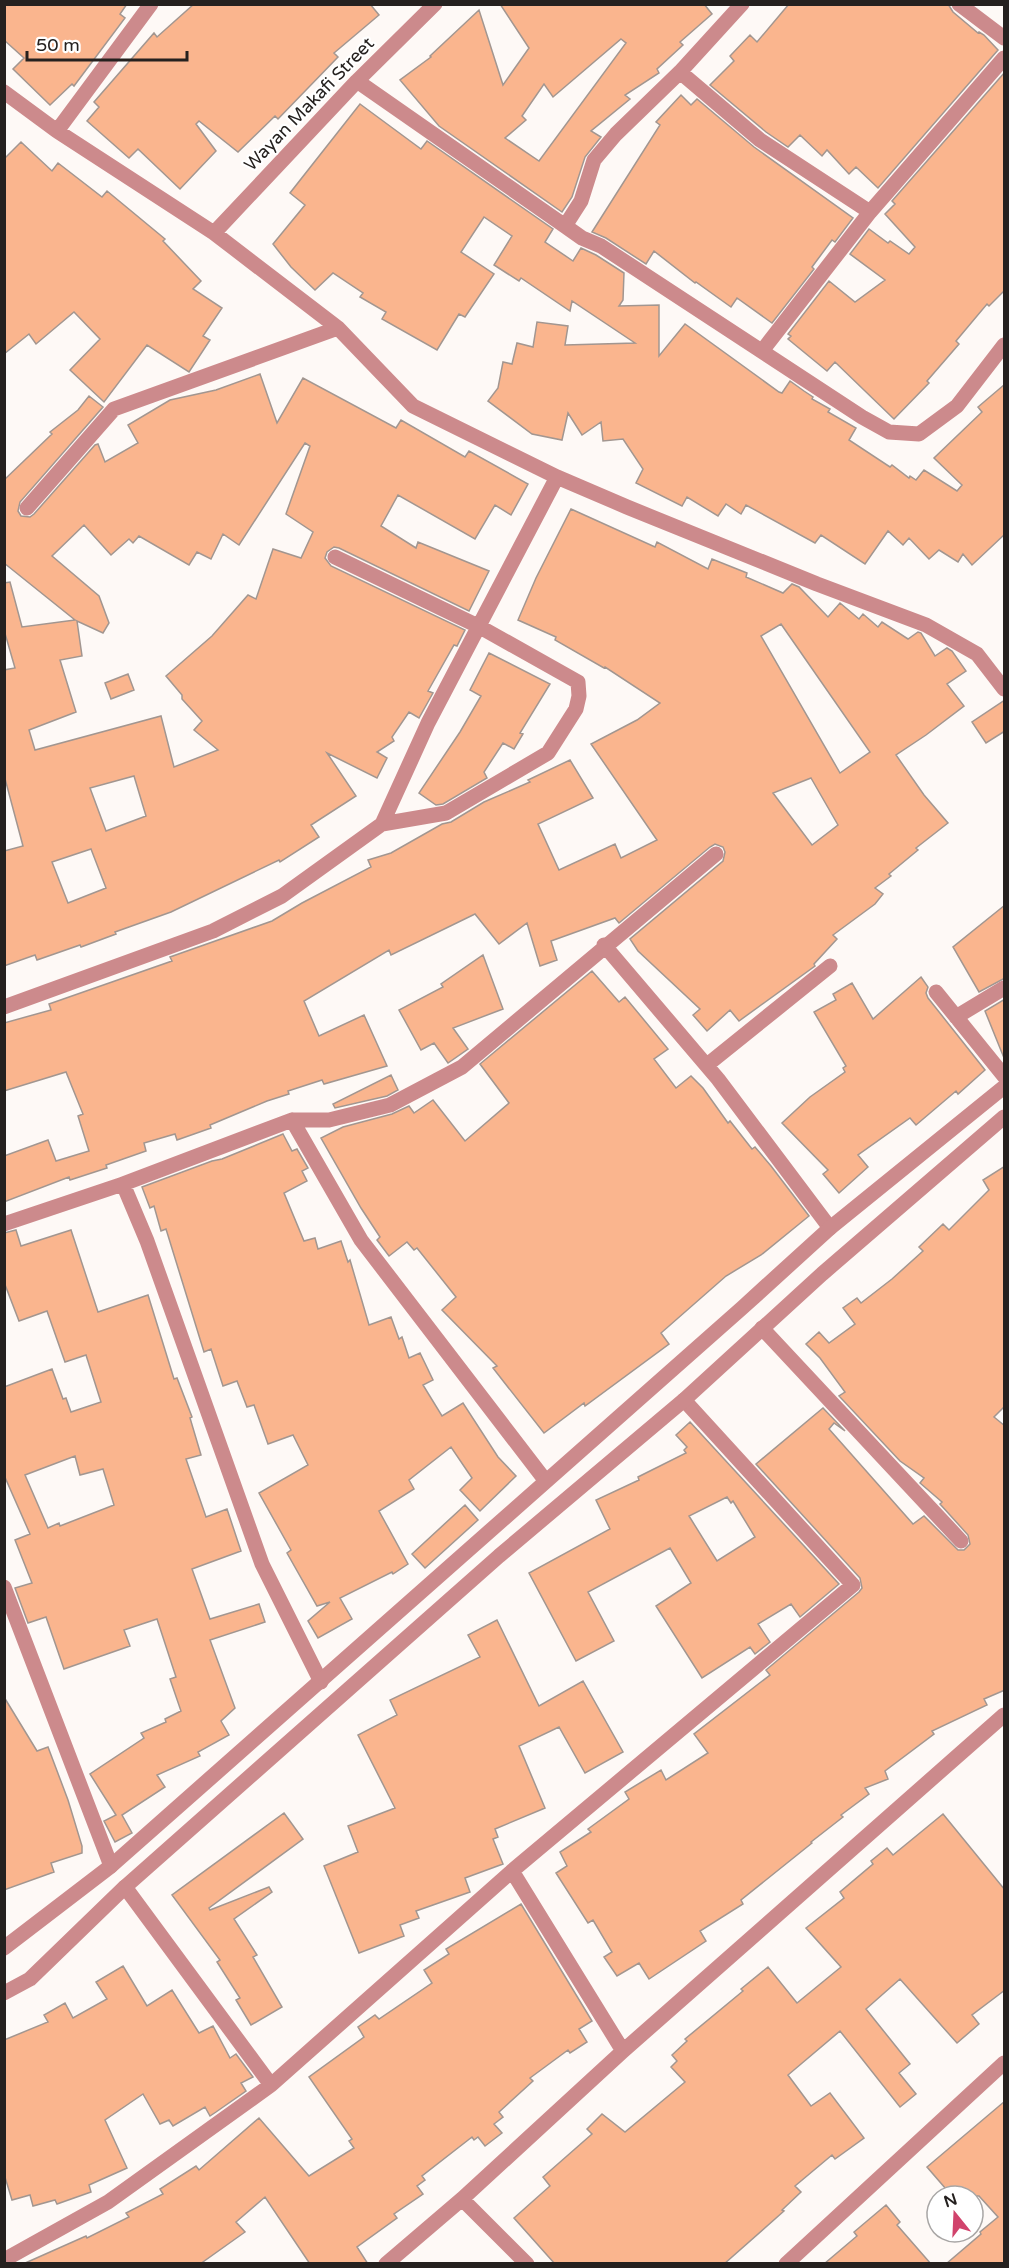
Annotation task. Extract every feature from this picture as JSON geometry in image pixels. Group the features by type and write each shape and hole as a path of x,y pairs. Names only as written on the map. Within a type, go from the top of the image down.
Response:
{"street":[{"path":"57,131 152,4"},
{"name":"Wayan Makafi Street","path":"214,233 357,81 435,4"},
{"path":"565,226 581,201 594,160 616,134 681,72 742,4"},
{"path":"959,4 1005,38"},
{"path":"762,351 870,212 1005,58"},
{"path":"681,72 760,140 870,212"},
{"path":"357,81 582,238 601,246 862,417 889,432 919,434 957,406 1005,345"},
{"path":"4,92 57,131 214,233 338,328 413,405 557,477 796,576 926,625 977,654 1005,689"},
{"path":"27,508 114,409 338,328"},
{"path":"382,824 429,723 557,477"},
{"path":"4,1007 213,931 282,896 382,824 446,813 548,753 576,709 579,696 578,682 480,627 335,556"},
{"path":"4,1224 123,1184 292,1120 329,1120 390,1105 462,1067 604,945 716,854"},
{"path":"604,945 707,1065 830,1228"},
{"path":"707,1065 830,966"},
{"path":"956,1017 1005,988"},
{"path":"936,992 1005,1076"},
{"path":"4,1948 111,1866 830,1228 1005,1087"},
{"path":"4,1993 30,1979 125,1887 499,1556 684,1400 822,1274 1005,1118"},
{"path":"292,1120 361,1240 545,1480"},
{"path":"123,1184 147,1241 262,1564 321,1682"},
{"path":"762,1328 961,1541"},
{"path":"4,2260 108,2202 271,2085 512,1871 853,1585 684,1400"},
{"path":"4,1587 111,1866"},
{"path":"386,2264 462,2199 623,2051 1005,1716"},
{"path":"512,1871 623,2051"},
{"path":"125,1887 271,2085"},
{"path":"793,2261 1005,2063"},
{"path":"462,2199 526,2264"}],"building":[{"path":"4,4 127,4 120,14 125,18 74,86 72,84 50,105 13,69 24,58 4,40"},
{"path":"194,4 370,4 379,15 334,53 338,57 278,119 275,116 238,152 199,121 196,124 216,151 180,189 138,149 129,158 87,121 99,107 94,102 154,33 157,37"},
{"path":"500,4 704,4 712,14 680,42 683,45 657,69 659,73 625,95 630,99 591,131 601,137 585,157 572,197 562,212 439,126 400,80 431,57 479,10 503,85 529,48","holes":["621,39 626,43 539,161 505,138 526,120 522,116 544,84 553,97"]},
{"path":"789,4 948,4 953,12 978,33 984,35 998,50 878,188 856,167 849,174 827,150 822,156 800,135 788,147 766,132 710,85 734,61 730,56 750,35 757,42"},
{"path":"1005,72 1005,290 989,306 987,304 956,341 959,344 927,381 929,383 894,419 835,362 827,371 788,339 791,336 788,334 829,281 855,302 885,280 850,254 869,229 888,243 890,241 909,254 915,247 885,214 895,204 892,201"},
{"path":"681,95 691,105 697,99 754,147 853,218 835,242 832,240 812,267 814,269 772,323 737,298 731,307 654,251 646,264 606,238 592,232 660,125 656,122"},
{"path":"360,104 421,149 427,141 553,229 545,242 573,261 581,248 624,273 623,300 619,306 659,305 659,356 685,324 779,392 782,393 790,381 813,397 812,399 830,409 828,412 856,428 849,440 890,467 892,465 909,478 910,476 916,480 924,470 957,491 962,485 934,458 982,412 978,407 1005,384 1005,534 972,565 963,554 958,562 939,550 929,559 909,538 903,545 888,531 865,564 821,535 815,543 746,505 741,514 726,504 718,516 687,497 682,506 636,483 643,469 623,439 603,441 601,422 582,435 568,413 562,440 532,434 488,401 498,388 503,362 512,364 517,343 533,347 537,322 568,326 565,345 635,343 572,301 570,311 521,278 519,281 494,265 512,236 484,217 461,252 494,274 465,317 459,314 437,350 382,319 386,312 360,297 363,293 333,273 315,290 291,267 273,244 305,205 290,193"},
{"path":"21,142 52,171 58,163 102,197 107,191 165,239 163,241 201,281 193,289 222,308 203,336 210,340 189,372 147,345 104,402 70,370 100,339 74,312 36,344 29,334 4,354 4,159"},
{"path":"260,374 277,423 303,378 396,428 401,420 465,457 469,451 528,484 511,515 495,505 475,539 398,495 381,526 416,548 418,542 489,571 469,611 339,548 334,547 327,552 325,558 331,566 465,630 428,691 433,693 419,718 409,712 392,737 394,741 377,752 387,758 377,778 327,753 356,796 311,825 319,837 280,862 279,860 171,912 81,947 80,945 37,960 35,955 4,966 4,851 23,846 4,775 4,670 15,668 4,630 4,583 10,582 22,627 75,620 4,563 4,480 52,434 50,432 78,410 89,396 103,407 20,502 18,511 21,516 30,517 95,445 98,444 105,462 138,443 128,425 170,400 216,390","holes":["305,443 310,446 286,514 313,532 301,558 273,549 256,599 248,595 212,636 166,676 182,695 182,699 202,721 194,730 218,750 174,767 161,716 35,750 29,730 76,712 60,660 82,656 77,621 103,633 109,623 99,596 52,556 84,525 111,555 129,539 133,543 139,536 189,565 197,552 211,559 223,534 239,545","134,776 146,816 106,831 90,788","91,849 106,888 68,903 52,862"]},
{"path":"571,509 655,547 657,542 708,569 712,559 747,573 746,577 783,593 792,584 799,587 828,617 840,603 859,619 863,614 878,627 882,622 908,639 918,632 921,633 935,656 947,648 952,651 966,671 947,684 964,706 896,755 924,795 948,823 916,848 918,850 875,888 883,894 875,904 833,935 837,939 814,964 815,966 739,1021 730,1010 707,1031 693,1015 700,1009 638,951 630,939 723,861 725,852 723,847 715,844 619,923 615,918 551,941 557,960 540,966 527,923 499,944 475,914 391,955 389,950 304,1001 319,1036 364,1015 387,1066 324,1084 322,1080 288,1091 289,1094 210,1125 211,1128 177,1140 175,1134 144,1143 146,1151 106,1165 107,1168 70,1180 69,1177 4,1202 4,1156 48,1140 56,1161 89,1151 78,1116 83,1114 66,1072 4,1091 4,1023 51,1010 49,1004 172,961 170,957 272,921 371,867 368,860 391,853 484,802 530,782 528,780 570,760 593,798 538,824 559,870 615,844 621,858 657,840 591,744 637,720 660,703 605,667 555,640 556,637 518,620 536,578","holes":["781,624 870,752 840,773 761,636","811,778 838,825 812,845 773,793"]},
{"path":"489,653 550,684 520,733 523,734 514,749 503,743 484,772 487,778 443,804 436,805 419,793 481,696 470,690"},
{"path":"128,674 134,690 111,699 105,683"},
{"path":"1005,700 1005,731 986,743 972,722"},
{"path":"1005,905 1005,978 979,992 953,947"},
{"path":"483,955 503,1009 453,1028 468,1049 448,1063 434,1043 421,1050 399,1010 443,987 441,984"},
{"path":"592,971 619,1002 625,997 668,1049 654,1059 676,1088 691,1076 703,1088 728,1123 730,1121 752,1149 755,1147 809,1216 761,1255 726,1276 661,1333 669,1344 544,1433 493,1368 497,1366 442,1310 456,1297 417,1248 414,1250 407,1242 389,1256 377,1240 380,1237 321,1138 343,1127 392,1114 409,1106 414,1113 433,1100 465,1141 509,1103 480,1064"},
{"path":"921,977 928,987 926,993 928,998 985,1070 958,1094 956,1091 916,1125 910,1118 858,1155 868,1167 839,1193 823,1174 828,1170 782,1123 810,1097 845,1072 843,1068 846,1066 814,1012 836,1000 833,994 852,983 873,1019"},
{"path":"1005,999 1005,1057 1004,1058 985,1011"},
{"path":"391,1075 398,1090 387,1096 335,1108 333,1104"},
{"path":"283,1134 292,1151 297,1149 308,1168 302,1171 307,1181 284,1193 304,1241 315,1238 318,1249 341,1241 348,1262 350,1260 369,1325 391,1317 399,1339 402,1337 409,1358 420,1353 433,1380 423,1385 442,1416 463,1403 498,1457 516,1476 480,1511 460,1490 472,1478 451,1447 409,1480 414,1489 379,1511 408,1564 393,1574 392,1572 340,1598 352,1619 318,1638 308,1621 330,1602 317,1606 287,1553 291,1550 259,1493 308,1465 293,1435 268,1444 254,1405 247,1407 237,1381 223,1386 211,1349 204,1352 166,1229 161,1231 154,1206 150,1208 142,1187 222,1159"},
{"path":"1005,1166 1005,1406 994,1417 1005,1426 1005,1690 984,1699 987,1705 932,1731 934,1734 885,1771 888,1779 865,1788 869,1794 741,1900 743,1904 700,1931 706,1941 649,1979 639,1963 617,1976 604,1957 612,1952 593,1920 588,1923 556,1873 567,1866 560,1852 591,1832 588,1829 629,1799 625,1792 661,1770 666,1780 708,1753 694,1734 770,1675 766,1670 862,1588 860,1578 756,1464 823,1408 845,1431 834,1423 829,1429 913,1524 924,1516 958,1550 964,1550 970,1544 968,1535 940,1504 942,1502 920,1483 924,1478 900,1461 839,1396 845,1392 820,1358 806,1344 819,1332 829,1343 855,1324 843,1308 857,1298 861,1303 892,1279 923,1251 919,1247 943,1224 949,1230 989,1190 983,1180"},
{"path":"16,1230 21,1246 71,1230 98,1312 148,1295 174,1379 177,1378 192,1417 190,1418 201,1455 186,1459 206,1517 227,1509 241,1551 192,1569 210,1619 259,1604 265,1622 210,1640 235,1708 221,1721 229,1735 198,1752 200,1756 157,1775 165,1787 122,1815 132,1833 115,1842 104,1821 116,1815 90,1774 144,1738 141,1733 166,1722 165,1719 181,1711 170,1679 176,1677 157,1619 124,1630 130,1646 64,1669 46,1617 28,1623 15,1588 32,1583 15,1540 30,1534 4,1475 4,1387 52,1369 63,1399 66,1398 71,1412 101,1402 86,1355 65,1362 47,1311 19,1321 4,1282 4,1233","holes":["75,1456 80,1475 103,1469 114,1505 60,1526 59,1523 48,1528 25,1475"]},
{"path":"690,1422 839,1584 800,1617 791,1604 758,1624 770,1642 755,1654 750,1647 702,1678 656,1606 691,1583 670,1548 588,1592 614,1641 576,1661 529,1573 610,1529 596,1500 639,1480 638,1477 686,1453 684,1450 687,1447 676,1435","holes":["727,1497 731,1503 733,1501 755,1537 717,1561 689,1516"]},
{"path":"465,1505 478,1520 425,1568 412,1554"},
{"path":"497,1620 539,1706 583,1681 623,1752 585,1773 559,1727 519,1746 545,1808 495,1829 498,1837 493,1839 503,1864 465,1878 470,1892 416,1911 419,1918 400,1925 404,1936 359,1953 324,1866 358,1852 348,1826 395,1808 358,1735 397,1715 390,1700 480,1657 468,1635"},
{"path":"4,1697 37,1751 48,1747 68,1800 82,1853 51,1863 54,1872 4,1890"},
{"path":"284,1813 303,1839 209,1908 210,1910 269,1887 272,1892 234,1919 257,1955 253,1957 282,2007 251,2025 236,2000 240,1998 217,1962 220,1960 172,1895"},
{"path":"943,1814 1005,1890 1005,1990 972,2015 979,2024 957,2043 900,1979 866,2009 910,2064 899,2073 916,2094 900,2107 840,2031 788,2075 811,2106 830,2093 864,2138 835,2159 832,2155 795,2186 801,2192 782,2210 784,2211 724,2264 555,2264 514,2218 550,2186 543,2177 592,2134 587,2129 602,2114 625,2132 685,2082 671,2067 677,2061 672,2055 687,2041 685,2039 768,1967 797,2003 841,1967 806,1928 844,1898 840,1892 873,1864 871,1861 887,1848 893,1855"},
{"path":"521,1904 592,2021 579,2029 587,2042 570,2053 568,2050 530,2078 533,2081 499,2112 503,2117 494,2124 502,2133 485,2146 478,2137 474,2140 472,2137 422,2176 425,2180 417,2186 423,2194 394,2214 397,2218 357,2247 368,2264 310,2264 265,2197 236,2222 245,2232 200,2264 23,2264 86,2236 87,2238 129,2217 126,2213 163,2194 160,2189 196,2166 199,2170 259,2118 309,2176 354,2148 349,2141 352,2139 309,2077 364,2037 358,2027 375,2015 379,2019 432,1983 424,1970 449,1954 446,1949"},
{"path":"123,1966 147,2006 172,1990 199,2033 213,2026 230,2058 236,2054 253,2077 241,2083 246,2091 210,2116 205,2107 173,2126 169,2120 160,2124 143,2094 105,2120 127,2168 89,2185 91,2192 57,2204 55,2200 33,2206 30,2195 12,2200 4,2174 4,2040 48,2022 44,2015 65,2003 73,2018 107,1999 96,1982"},
{"path":"1005,2101 1005,2264 946,2264 969,2244 985,2244 985,2228 998,2217 985,2203 985,2184 942,2184 927,2167"},
{"path":"886,2205 900,2222 897,2225 931,2264 824,2264 857,2236 854,2232"}]}
